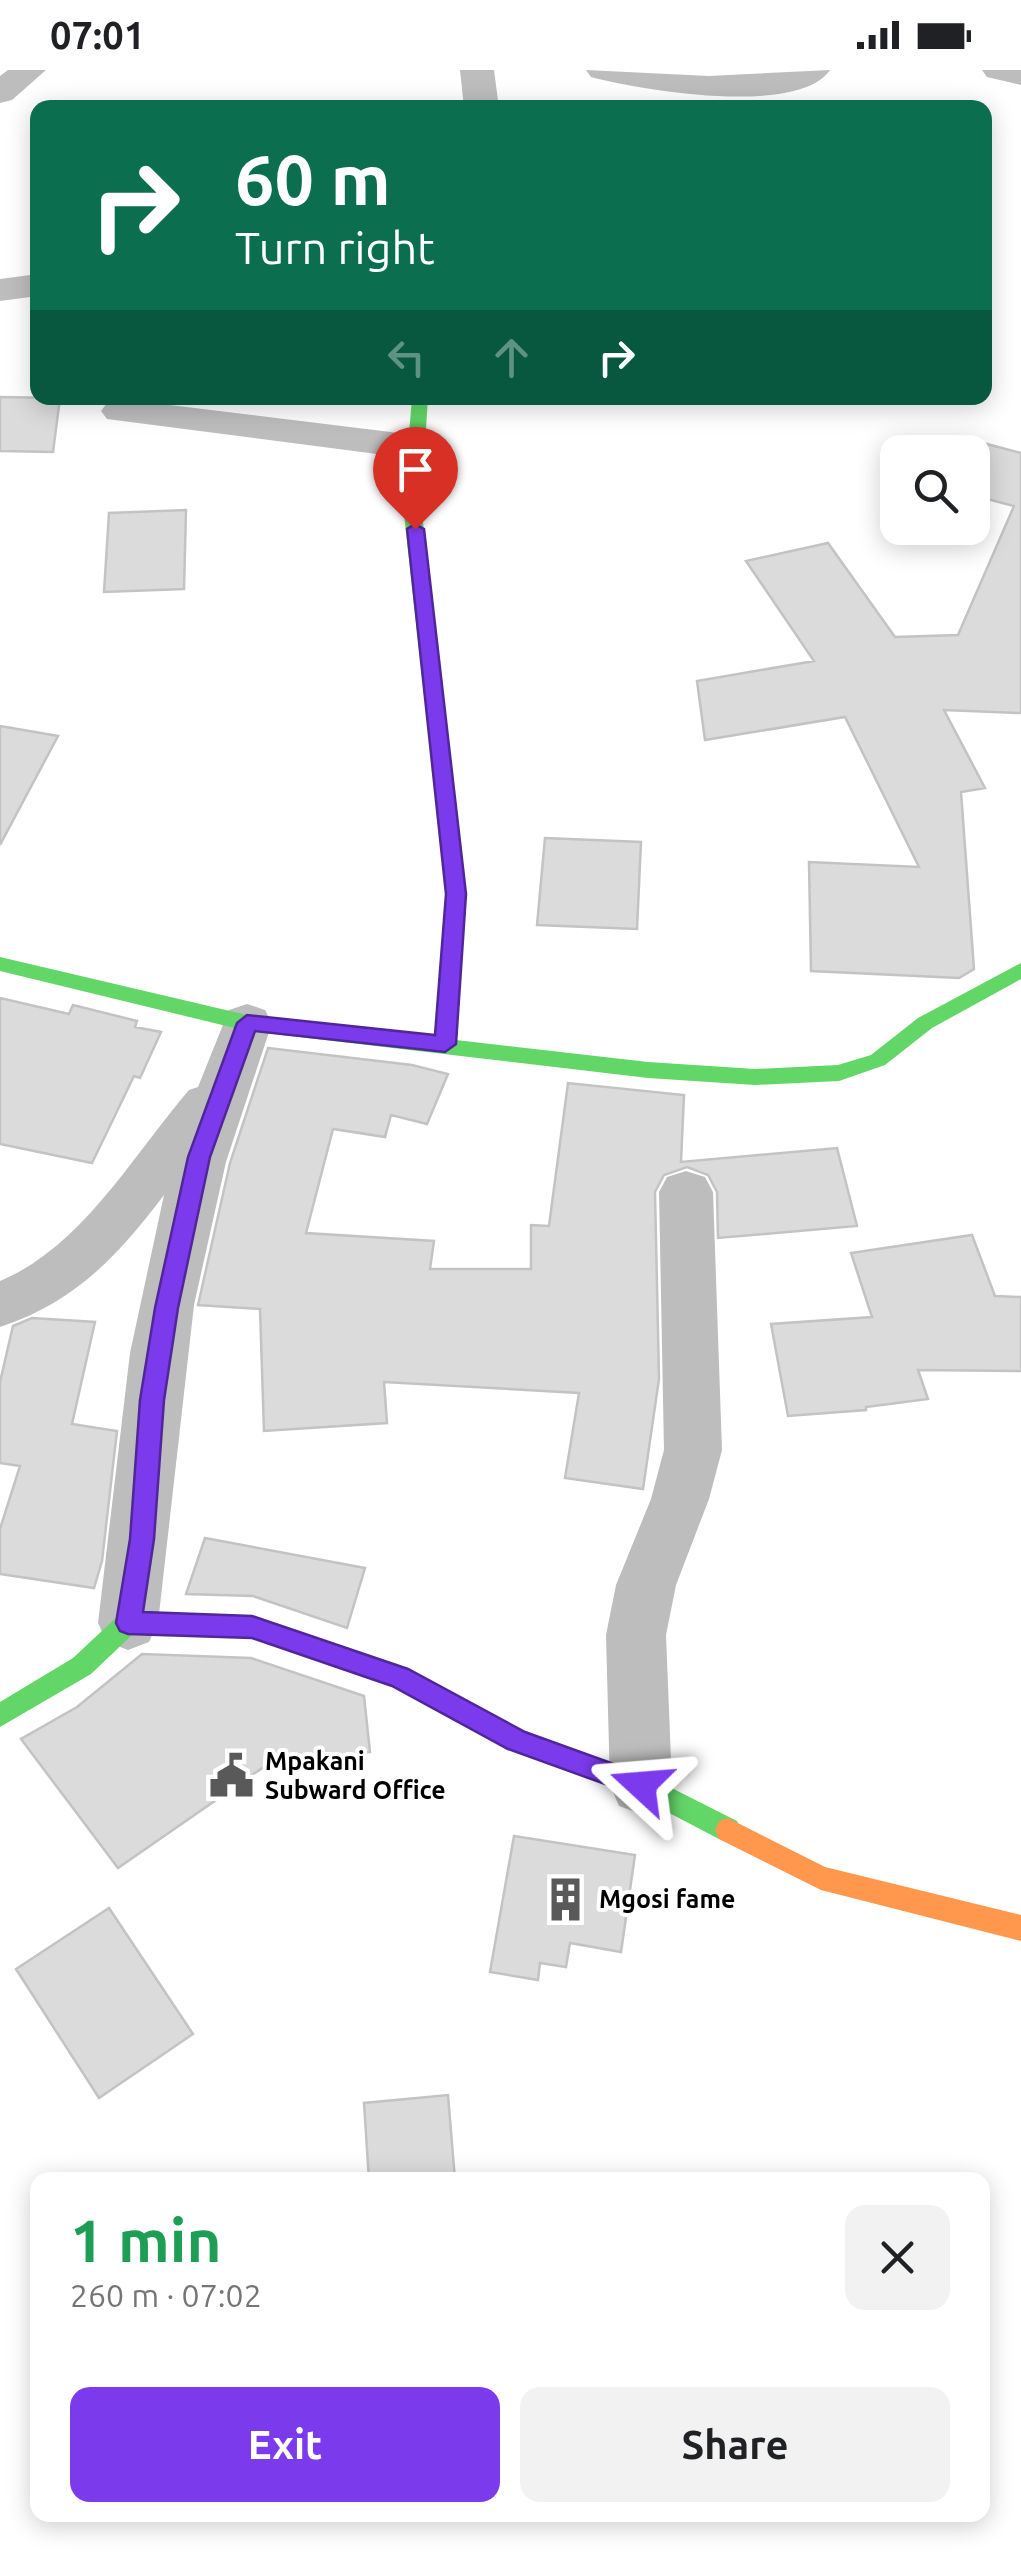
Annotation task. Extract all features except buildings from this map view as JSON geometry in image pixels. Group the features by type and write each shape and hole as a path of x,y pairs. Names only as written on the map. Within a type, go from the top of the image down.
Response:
{"street":[{"path":"0,93 29,70"},
{"path":"477,70 481,100"},
{"path":"603,70 670,84 770,82 813,70"},
{"path":"1000,70 1021,75"},
{"path":"419,405 412,505 456,894 445,1044"},
{"path":"121,411 416,447"},
{"path":"0,964 247,1023 648,1070 755,1078 839,1073 878,1060 925,1023 1021,969"},
{"path":"0,1716 82,1666 128,1623 142,1539 152,1400 166,1308 199,1157 247,1023"},
{"path":"0,1305 21,1299 57,1278 111,1222 171,1144 222,1087"},
{"path":"641,1785 636,1635 646,1586 680,1499 693,1450 692,1272 686,1192"},
{"path":"128,1623 252,1627 399,1678 517,1741 641,1785 822,1878 1021,1928"}],"traffic: fast":[{"path":"419,405 412,505 456,894 445,1044"},
{"path":"0,964 247,1023 648,1070 755,1077 839,1073 878,1060 925,1023 1021,970"},
{"path":"0,1716 82,1666 128,1623 252,1627 399,1677 517,1741 641,1785 728,1830"}],"traffic: slow":[{"path":"728,1830 821,1878 1021,1928"}],"place":[{"name":"Mpakani Subward Office","path":"232,1775"},
{"name":"Mgosi fame","path":"566,1899"}],"route":[{"path":"415,529 456,894 445,1044 247,1023 199,1157 166,1308 152,1400 142,1539 128,1623 252,1627 399,1678 517,1741 641,1785"}]}
